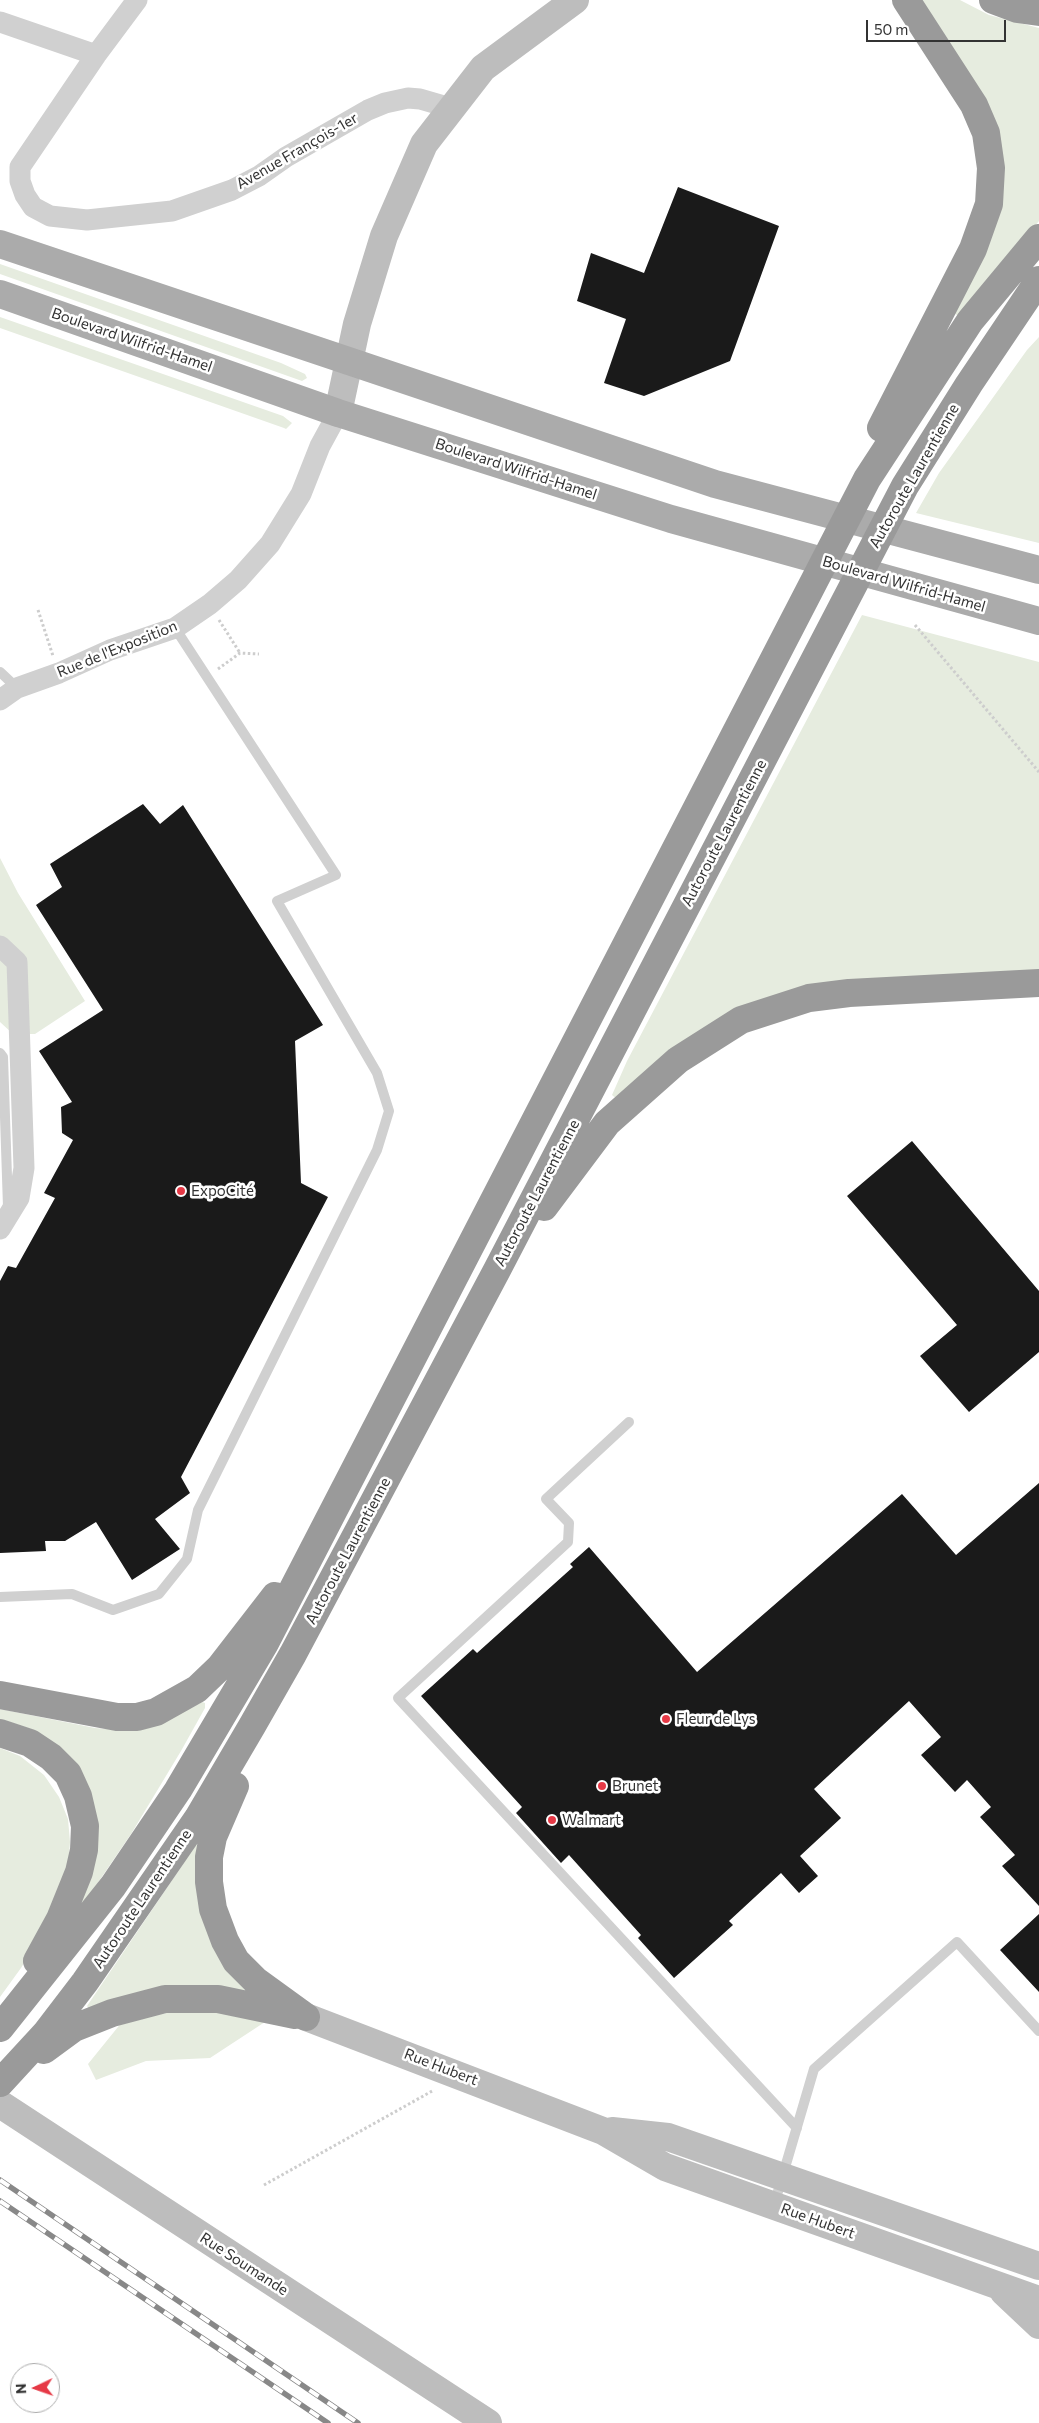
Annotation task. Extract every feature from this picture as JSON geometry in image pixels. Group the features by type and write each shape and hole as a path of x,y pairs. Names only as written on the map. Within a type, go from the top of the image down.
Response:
{"highway":[{"path":"867,479 870,449 973,249 988,204 991,168 986,133 974,105 906,0"},
{"path":"993,0 1017,9 1039,12"},
{"name":"Autoroute Laurentienne","path":"0,2027 113,1886 178,1790 265,1643 867,479 970,321 1039,238"},
{"name":"Autoroute Laurentienne","path":"3,2080 46,2033 107,1952 198,1818 252,1726 293,1654 496,1270 905,486 936,434 1039,280"},
{"path":"1000,336 1039,312"},
{"path":"496,1270 607,1123 678,1060 741,1020 809,998 841,994 1039,983"},
{"path":"0,1695 117,1717 136,1717 156,1712 173,1704 197,1689 220,1668 315,1546"},
{"path":"252,1726 246,1765 225,1805 213,1837 209,1857 209,1882 213,1910 225,1941 236,1961 255,1980 306,2017"},
{"path":"0,1733 30,1743 51,1757 68,1774 78,1796 85,1826 84,1850 79,1872 60,1919 0,2027"},
{"path":"3,2080 74,2028 112,2013 165,1999 218,1999 306,2017"}],"main road":[{"path":"0,244 716,484 1039,570"},
{"name":"Boulevard Wilfrid-Hamel","path":"0,294 338,413 671,519 1039,621"}],"street":[{"name":"Avenue François-1er","path":"137,0 96,55 20,167 20,181 25,194 33,207 50,216 86,220 172,211 232,190 259,176 368,110 385,103 408,98 420,99 451,108"},
{"path":"338,413 357,324 384,236 424,144 483,68 575,0"},
{"path":"0,22 96,55"},
{"name":"Rue de l'Exposition","path":"0,700 17,688 59,673 110,650 175,628 210,604 238,580 270,544 301,494 320,446 338,413"},
{"path":"0,946 17,962 24,1168 19,1198 0,1229"},
{"name":"Rue Hubert","path":"306,2017 603,2130 665,2167 1039,2300"},
{"name":"Rue Soumande","path":"0,2104 488,2423"},
{"name":"Rue Hubert","path":"603,2130 668,2137 1039,2266"},
{"path":"998,2286 1039,2325"}],"lane":[{"path":"0,1597 72,1594 113,1610 159,1594 187,1560 198,1510 377,1150 389,1111 377,1073 277,902 336,875 175,628"},
{"path":"0,672 17,688"},
{"path":"0,1053 3,1057 8,1207 0,1229"},
{"path":"629,1422 546,1499 569,1523 568,1542 398,1698 797,2128"},
{"path":"774,2206 814,2070 957,1942 1039,2031"}],"path":[{"path":"210,604 240,653"},
{"path":"38,610 59,673"},
{"path":"915,625 1039,772"},
{"path":"206,677 240,653 259,654"},
{"path":"264,2185 462,2075"}],"shaded area":[{"path":"916,0 960,0 989,15 1039,28 1039,221 959,316 951,312 1002,169"},
{"path":"0,264 281,363 305,374 307,378 302,381 0,274"},
{"path":"0,317 283,416 292,423 286,429 0,328"},
{"path":"1039,337 1039,543 916,513 939,473 1027,350"},
{"path":"862,615 1039,662 1039,973 799,991 618,1100 612,1095 627,1061"},
{"path":"0,858 18,893 85,1001 35,1034 13,1034 0,1022"},
{"path":"202,1702 205,1703 205,1708 181,1751 131,1834 67,1928 92,1813 0,1722 0,1709 95,1728 120,1730 166,1721"},
{"path":"0,1748 20,1756 44,1775 59,1797 68,1819 70,1842 68,1868 45,1928 21,1968 0,1997"},
{"path":"204,1833 203,1861 258,1996 91,2011 87,2006"},
{"path":"201,2006 268,2020 210,2058 146,2061 96,2080 88,2064 122,2022"}],"building":[{"path":"678,187 779,226 730,361 644,396 604,383 626,319 577,301 591,253 644,273"},
{"name":"ExpoCité","path":"143,804 160,824 183,805 323,1025 295,1041 301,1183 328,1197 181,1477 190,1493 155,1519 180,1549 132,1580 96,1522 65,1541 45,1541 46,1551 0,1553 0,1281 8,1266 16,1268 55,1198 44,1193 73,1140 62,1133 61,1107 72,1102 39,1051 103,1010 36,905 62,887 50,864"},
{"path":"912,1141 1039,1291 1039,1352 969,1412 920,1356 957,1325 847,1196"},
{"name":"Fleur de Lys","path":"1039,1483 1039,1906 1002,1866 1015,1855 980,1817 991,1807 967,1780 955,1792 921,1755 941,1737 909,1701 814,1789 841,1818 800,1856 818,1876 799,1893 781,1873 729,1921 733,1925 674,1978 638,1938 641,1935 569,1855 561,1863 516,1813 522,1807 421,1696 473,1649 477,1653 573,1567 570,1564 589,1547 697,1672 902,1494 956,1555"},
{"path":"1039,1914 1039,1992 1000,1950"}],"railway":[{"path":"0,2180 358,2423"},
{"path":"0,2201 328,2423"}],"place":[{"name":"ExpoCité","path":"181,1191"},
{"name":"Fleur de Lys","path":"666,1719"},
{"name":"Brunet","path":"602,1786"},
{"name":"Walmart","path":"552,1820"}]}
